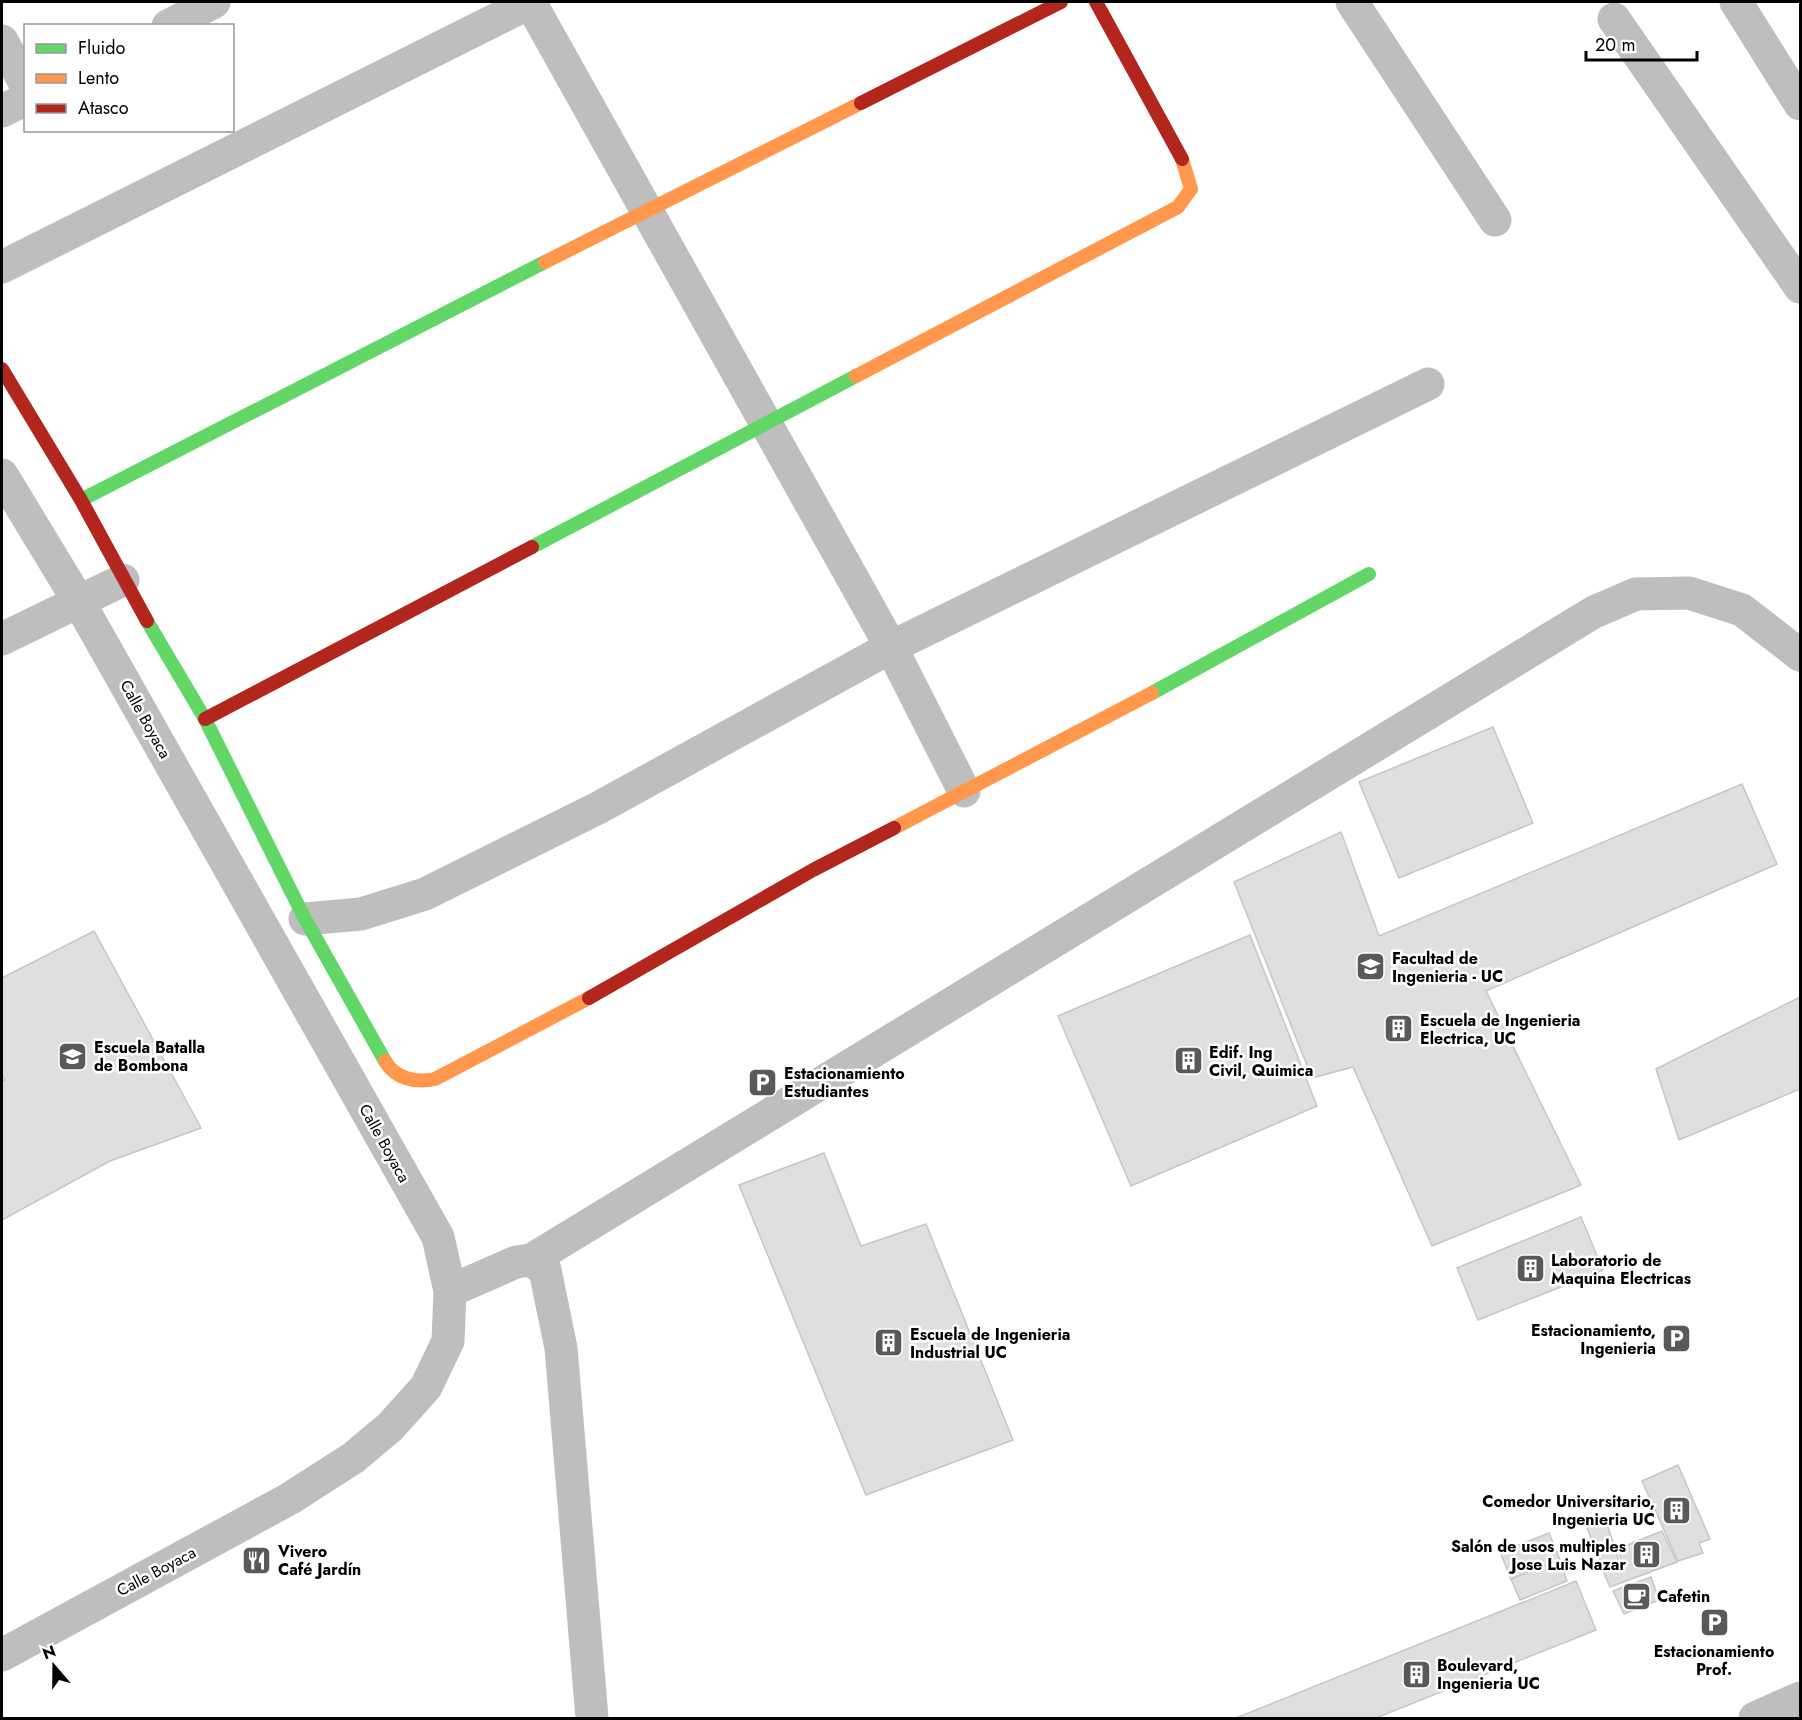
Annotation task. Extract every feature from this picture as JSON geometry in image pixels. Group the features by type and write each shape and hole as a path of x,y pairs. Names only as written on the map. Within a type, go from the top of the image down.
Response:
{"street":[{"path":"172,24 214,2"},
{"path":"2,267 530,2 891,647 964,791"},
{"path":"81,500 645,211 1061,2"},
{"path":"205,718 1178,207 1191,189 1184,163 1096,2"},
{"path":"1352,2 1495,220"},
{"path":"1736,2 1800,104"},
{"path":"1614,19 1800,287"},
{"path":"2,41 24,81"},
{"path":"2,111 24,100"},
{"path":"2,369 81,500 123,580 205,718 304,919 389,1069 411,1081 432,1081 550,1021 813,870 1369,574"},
{"path":"304,919 361,914 425,894 598,808 891,647 1428,384"},
{"name":"Calle Boyaca","path":"2,475 79,602 438,1237 450,1291 448,1341 426,1387 390,1427 360,1452 289,1499 2,1655"},
{"path":"2,639 123,580"},
{"path":"450,1291 516,1262 531,1260 1594,612 1636,594 1689,593 1742,610 1800,655"},
{"path":"531,1260 545,1270 561,1348 592,1719"},
{"path":"1755,1719 1800,1698"}],"building":[{"path":"1493,727 1533,823 1399,878 1359,782"},
{"name":"Escuela de Ingenieria Electrica, UC","path":"1742,784 1777,864 1486,991 1581,1185 1432,1246 1353,1067 1312,1078 1234,882 1341,832 1379,936"},
{"path":"94,931 201,1128 110,1161 2,1220 2,1081 5,1080 2,1074 2,978"},
{"name":"Edif. Ing Civil, Quimica","path":"1250,935 1317,1106 1131,1186 1058,1016"},
{"path":"1800,997 1800,1089 1679,1140 1656,1069"},
{"name":"Escuela de Ingenieria Industrial UC","path":"824,1153 861,1246 926,1224 1013,1440 866,1495 739,1185"},
{"name":"Laboratorio de Maquina Electricas","path":"1581,1217 1603,1270 1478,1320 1457,1268"},
{"name":"Comedor Universitario, Ingenieria UC","path":"1678,1465 1710,1539 1699,1543 1703,1553 1678,1561 1642,1481"},
{"path":"1604,1515 1614,1545 1596,1552 1585,1522"},
{"name":"Salón de usos multiples Jose Luis Nazar","path":"1662,1531 1677,1562 1610,1587 1603,1571 1622,1563 1618,1549"},
{"path":"1549,1533 1560,1560 1511,1579 1500,1552"},
{"path":"1614,1548 1619,1561 1602,1568 1597,1555"},
{"path":"1560,1560 1567,1581 1520,1600 1511,1579"},
{"name":"Cafetin","path":"1651,1577 1659,1600 1624,1614 1613,1591"},
{"name":"Boulevard, Ingenieria UC","path":"1576,1581 1596,1630 1376,1718 1236,1718"}],"traffic: fast":[{"path":"81,500 545,262"},
{"path":"532,547 856,376"},
{"path":"1152,693 1369,574"},
{"path":"147,621 205,719 305,919 385,1061"}],"traffic: slow":[{"path":"545,262 861,103"},
{"path":"856,376 1178,207 1191,189 1182,159"},
{"path":"894,828 1152,693"},
{"path":"385,1061 400,1076 413,1080 435,1079 589,998"}],"traffic: jam":[{"path":"861,103 1061,2"},
{"path":"1096,2 1182,159"},
{"path":"2,369 81,500 147,621"},
{"path":"205,719 532,547"},
{"path":"589,998 813,870 894,828"}],"place":[{"name":"Facultad de Ingenieria - UC","path":"1371,967"},
{"name":"Escuela de Ingenieria Electrica, UC","path":"1399,1029"},
{"name":"Escuela Batalla de Bombona","path":"73,1056"},
{"name":"Edif. Ing Civil, Quimica","path":"1188,1061"},
{"name":"Estacionamiento Estudiantes","path":"763,1082"},
{"name":"Laboratorio de Maquina Electricas","path":"1530,1269"},
{"name":"Estacionamiento, Ingenieria","path":"1677,1339"},
{"name":"Escuela de Ingenieria Industrial UC","path":"889,1343"},
{"name":"Comedor Universitario, Ingenieria UC","path":"1676,1510"},
{"name":"Salón de usos multiples Jose Luis Nazar","path":"1647,1555"},
{"name":"Vivero Café Jardín","path":"257,1560"},
{"name":"Cafetin","path":"1636,1596"},
{"name":"Estacionamiento Prof.","path":"1714,1623"},
{"name":"Boulevard, Ingenieria UC","path":"1416,1674"}]}
